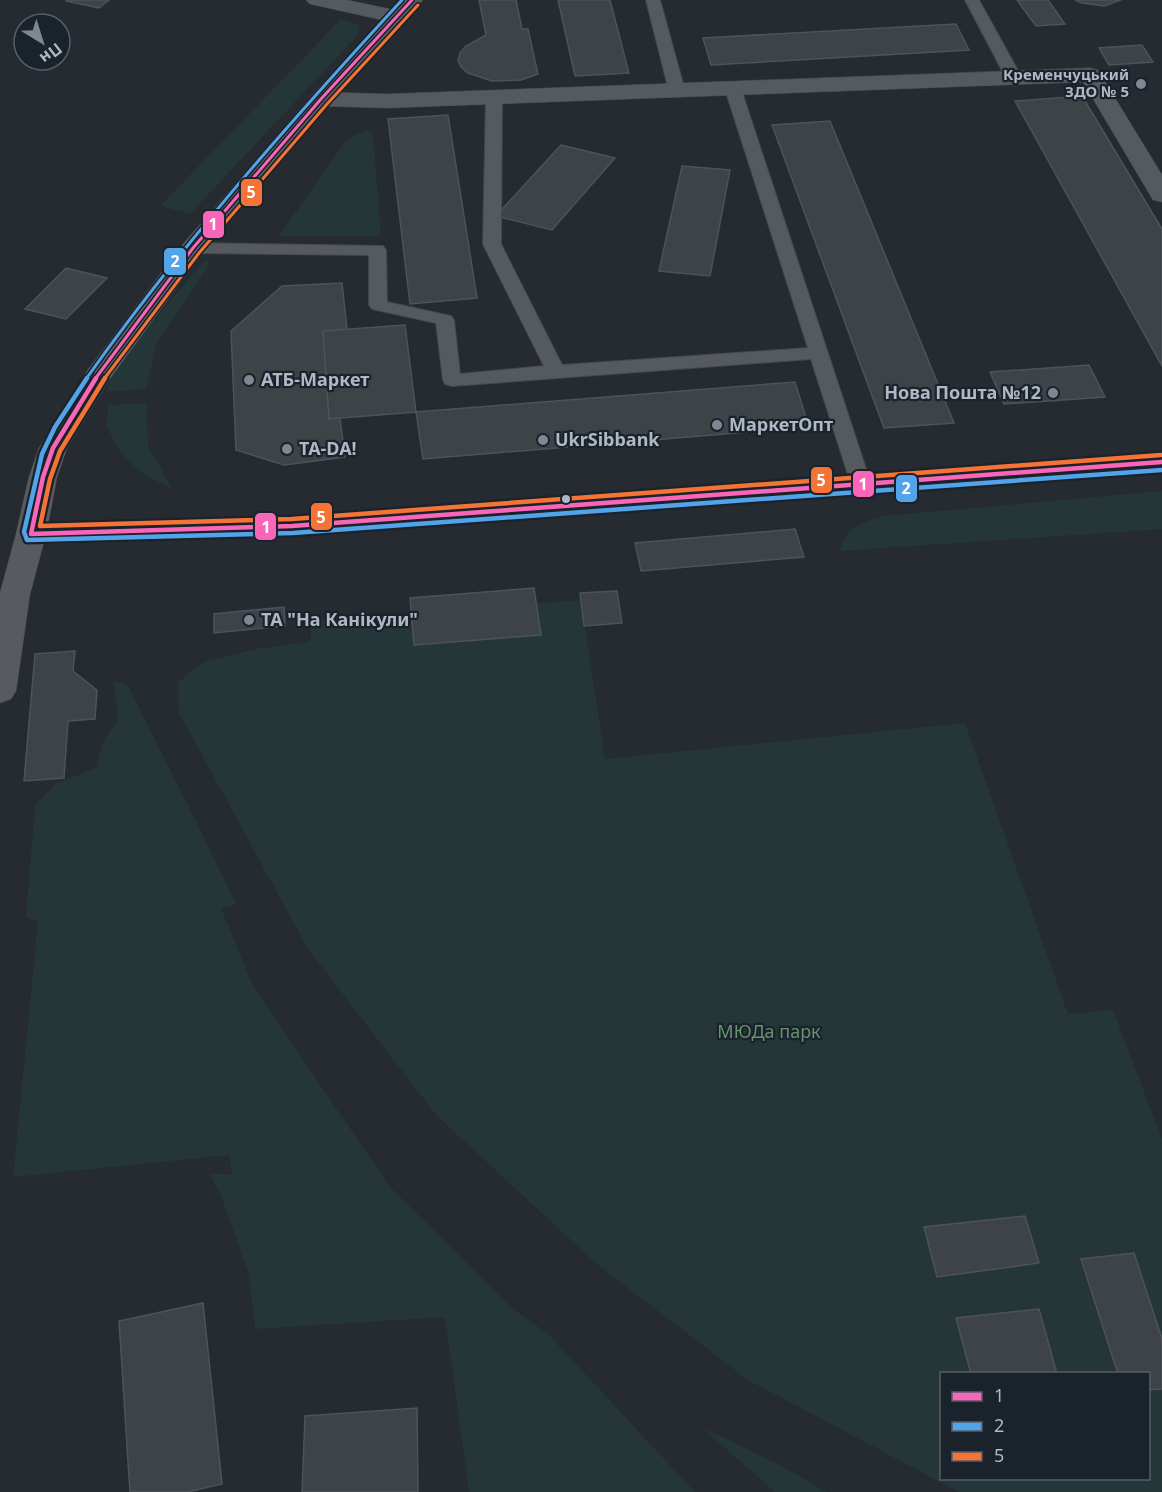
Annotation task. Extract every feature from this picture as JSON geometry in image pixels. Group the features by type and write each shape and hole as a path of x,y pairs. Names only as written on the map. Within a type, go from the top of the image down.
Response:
{"highway":[{"path":"404,9 321,99 193,248 97,377 53,448 43,477 31,534 292,526 1162,462"}],"main road":[{"path":"0,691 15,594 31,534"}],"street":[{"path":"317,0 404,9"},
{"path":"321,99 387,101 494,98 1089,75 1162,195"}],"lane":[{"path":"653,0 677,91"},
{"path":"972,0 1014,78"},
{"path":"733,89 861,484"},
{"path":"494,98 492,244 556,371"},
{"path":"193,248 377,250 378,305 445,320 452,380 819,353"}],"green space":[{"path":"341,19 359,25 360,30 355,38 190,214 160,206"},
{"path":"366,130 373,134 381,236 279,236 347,139"},
{"path":"204,261 211,263 157,342 146,389 106,392 115,366"},
{"path":"147,403 148,446 173,490 138,471 120,452 107,427 108,405"},
{"path":"1162,491 1162,529 840,551 850,531 883,516"},
{"name":"МЮДа парк","path":"581,600 605,759 965,723 1068,1014 1113,1010 1162,1139 1162,1492 959,1492 748,1380 598,1265 436,1115 308,949 179,713 177,683 202,663 255,649 310,642 312,621"},
{"path":"113,680 128,686 236,904 221,908 253,986 390,1187 517,1312 547,1333 695,1492 469,1492 445,1317 255,1329 249,1275 221,1195 209,1173 232,1175 229,1155 13,1177 38,922 26,916 35,805 57,783 96,768 103,741 118,720"},
{"path":"700,1426 776,1463 827,1492 775,1492"}],"building":[{"path":"67,0 109,0 99,8"},
{"path":"479,0 516,0 522,29 528,29 538,74 521,80 492,81 468,73 461,67 458,60 460,53 466,46 486,35"},
{"path":"558,0 610,0 629,73 575,76"},
{"path":"1017,0 1048,0 1065,24 1036,26"},
{"path":"1075,0 1121,0 1104,6"},
{"path":"956,24 969,50 711,65 703,38"},
{"path":"1142,45 1153,62 1109,65 1099,48"},
{"path":"1082,96 1162,229 1162,366 1015,101"},
{"path":"448,115 477,298 410,304 388,119"},
{"path":"830,121 954,423 884,428 772,125"},
{"path":"561,145 615,158 552,230 496,216"},
{"path":"682,166 730,170 710,276 659,271"},
{"path":"66,268 107,278 66,319 25,309"},
{"path":"342,283 347,329 323,331 329,419 340,418 345,457 284,465 236,450 231,331 282,286"},
{"path":"405,325 416,412 329,419 323,331"},
{"path":"1089,365 1105,397 1004,404 990,372"},
{"path":"795,382 809,427 423,459 416,412"},
{"path":"795,529 804,557 641,571 635,543"},
{"path":"534,588 541,635 414,645 410,598"},
{"path":"617,591 622,623 584,626 580,593"},
{"name":"ТА \"На Канікули\"","path":"284,607 285,626 214,633 214,614"},
{"path":"75,651 73,671 97,690 95,719 68,721 64,778 24,781 35,654"},
{"path":"1025,1216 1039,1263 937,1277 924,1227"},
{"path":"1134,1253 1162,1339 1162,1389 1150,1390 1150,1372 1117,1372 1081,1259"},
{"path":"203,1303 222,1484 188,1492 130,1492 119,1321"},
{"path":"1039,1309 1056,1372 970,1372 956,1318"},
{"path":"417,1408 418,1492 302,1492 305,1416"}],"transit line":[{"name":"2","path":"402,0 299,114 199,231 76,393 46,444 38,465 24,532 27,540 293,533 1162,470"},
{"name":"1","path":"412,0 321,99 193,248 97,377 53,448 43,477 31,534 292,526 1162,462"},
{"name":"5","path":"418,5 327,104 199,253 103,381 60,451 50,479 40,526 292,519 1161,455"}],"place":[{"name":"Кременчуцький ЗДО № 5","path":"1141,84"},
{"name":"АТБ-Маркет","path":"249,380"},
{"name":"Нова Пошта №12","path":"1053,393"},
{"name":"МаркетОпт","path":"717,425"},
{"name":"UkrSibbank","path":"543,440"},
{"name":"TA-DA!","path":"287,449"},
{"name":"ТА \"На Канікули\"","path":"249,620"}]}
